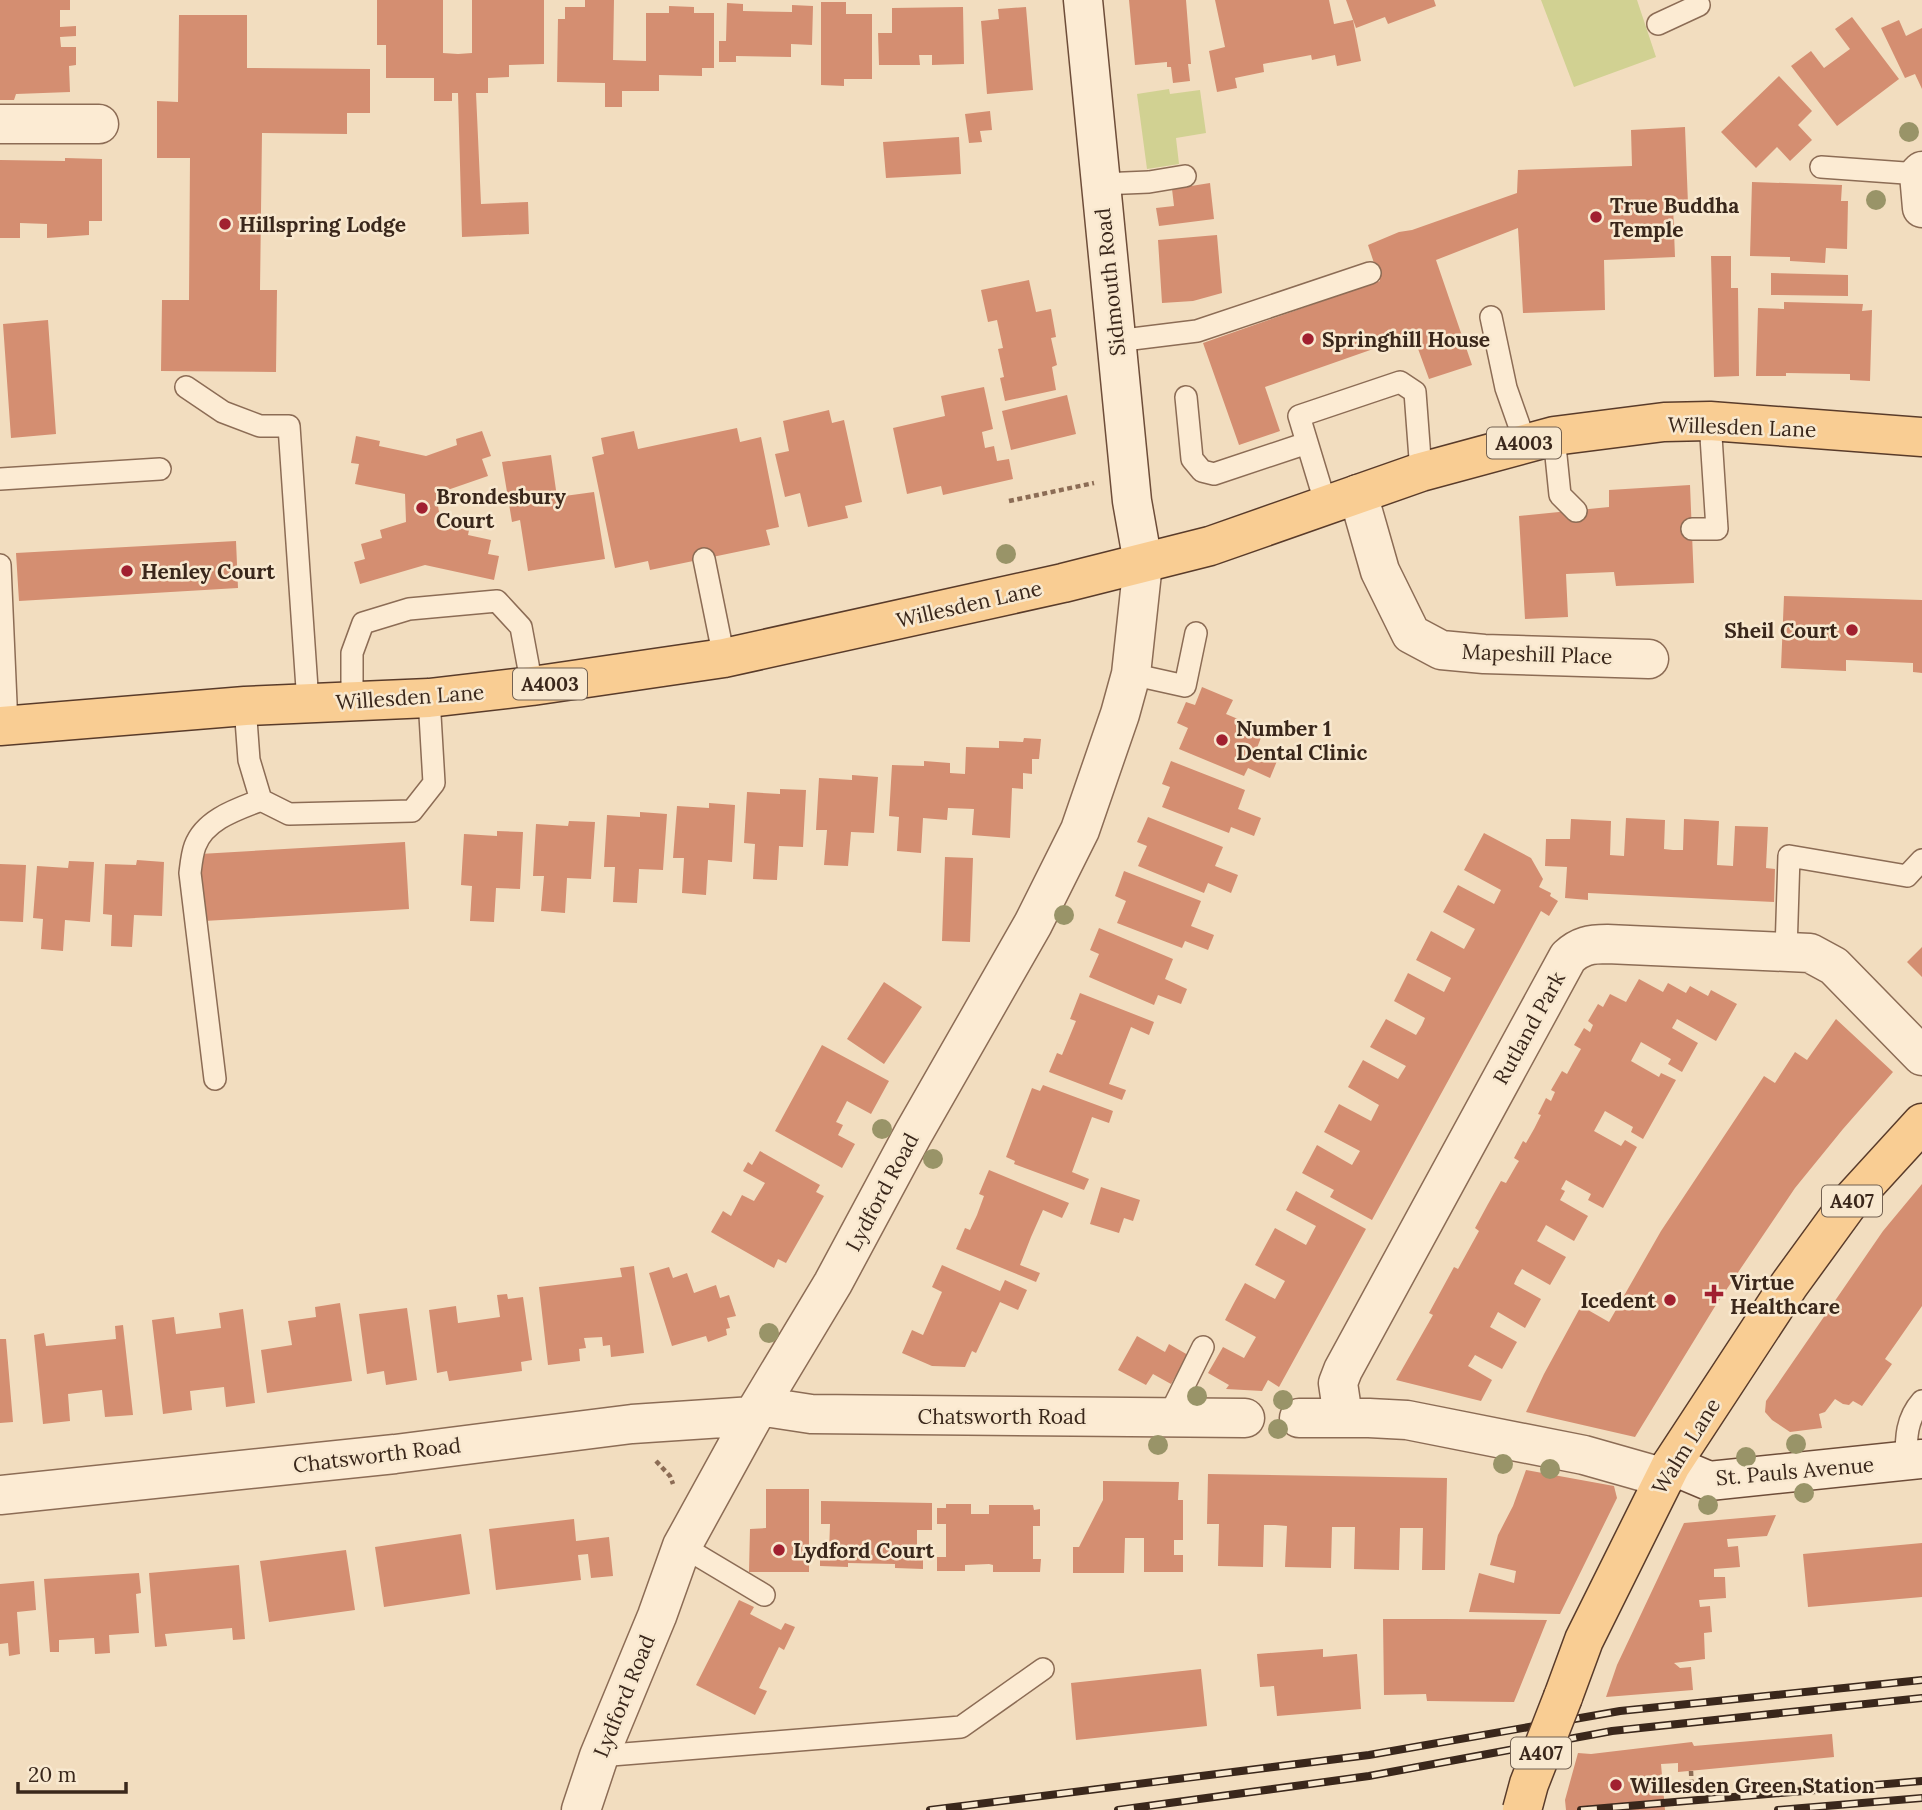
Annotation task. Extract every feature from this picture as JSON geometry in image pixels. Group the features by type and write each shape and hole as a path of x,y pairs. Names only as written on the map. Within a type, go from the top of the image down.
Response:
{"main road":[{"name":"Willesden Lane","path":"3,726 245,706 429,698 724,658 1143,563 1210,545 1421,472 1540,439 1664,422 1710,421 1922,437"},
{"name":"Walm Lane","path":"1522,1810 1529,1784 1584,1640 1668,1472 1789,1285 1848,1204 1922,1123"}],"street":[{"name":"Sidmouth Road","path":"1083,0 1132,501 1143,563"},
{"path":"0,124 99,124"},
{"name":"Mapeshill Place","path":"1342,499 1411,634 1441,650 1484,654 1648,659"},
{"name":"Lydford Road","path":"581,1810 598,1756 657,1616 682,1546 756,1411 827,1295 913,1134 1033,924 1080,830 1120,714 1130,674 1143,563"},
{"name":"Rutland Park","path":"1343,1417 1338,1382 1343,1370 1568,957 1576,950 1590,944 1810,953 1834,966 1922,1056"},
{"name":"Chatsworth Road","path":"0,1495 396,1454 756,1411 811,1414 1245,1418"},
{"path":"1299,1418 1407,1420 1668,1472"},
{"name":"St. Pauls Avenue","path":"1668,1472 1709,1480 1914,1460"}],"lane":[{"path":"1658,24 1703,2"},
{"path":"1821,167 1921,184"},
{"path":"1101,184 1185,176"},
{"path":"1116,341 1197,331 1370,273"},
{"path":"1492,317 1506,388 1540,439 1560,495 1576,511"},
{"path":"1342,499 1307,443 1299,416 1400,382 1415,392 1421,472"},
{"path":"186,387 223,412 260,426 289,426 308,703"},
{"path":"1186,397 1192,459 1202,471 1214,474 1307,443"},
{"path":"1692,528 1717,529 1710,421"},
{"path":"0,479 160,469"},
{"path":"704,559 724,658"},
{"path":"0,565 3,726"},
{"path":"352,701 352,653 363,623 410,609 497,601 521,627 532,686"},
{"path":"1130,674 1185,686 1196,633"},
{"path":"245,706 249,760 261,800 289,814 412,811 434,783 429,698"},
{"path":"215,1079 190,873 195,845 208,826 230,812 261,800"},
{"path":"1786,951 1789,856 1907,877 1922,860"},
{"path":"1168,1418 1203,1347"},
{"path":"1914,1460 1907,1429 1922,1401"},
{"path":"682,1546 764,1595"},
{"path":"598,1756 961,1727 1043,1669"}],"path":[{"path":"1009,501 1103,481"},
{"path":"632,1424 631,1447 653,1458 670,1476 674,1488"},
{"path":"1691,1771 1692,1794"}],"green space":[{"path":"1541,0 1637,0 1656,57 1574,87"},
{"path":"1169,89 1170,94 1200,90 1206,133 1176,138 1179,164 1147,169 1137,94"}],"building":[{"path":"0,0 70,0 70,10 60,10 60,27 76,26 76,36 60,37 61,47 76,47 76,65 69,66 70,92 16,94 14,100 0,100"},
{"path":"377,0 443,0 443,53 458,54 472,53 472,0 544,0 544,64 509,65 509,77 488,78 488,93 476,93 481,204 528,202 529,234 462,237 458,93 452,93 452,101 434,101 434,78 386,78 386,45 377,45"},
{"path":"585,0 614,0 613,60 646,61 646,13 669,13 669,6 694,7 694,13 714,13 714,68 702,68 702,76 659,75 659,91 622,91 622,107 605,107 605,83 557,82 558,19 565,19 565,7 585,7"},
{"path":"1129,0 1186,0 1190,81 1173,83 1171,67 1167,67 1167,62 1135,65"},
{"path":"1215,0 1329,0 1334,24 1353,20 1361,61 1337,66 1335,55 1312,60 1311,55 1263,64 1264,72 1235,78 1237,88 1217,92 1209,51 1225,47"},
{"path":"1346,0 1434,0 1436,6 1388,24 1385,17 1356,28"},
{"path":"821,2 846,2 846,14 872,14 872,79 844,79 844,86 821,85"},
{"path":"727,3 743,4 743,11 792,12 792,5 813,6 812,45 791,44 791,57 736,56 736,62 719,62 719,41 726,41"},
{"path":"963,7 964,64 932,65 932,55 919,55 920,65 879,65 878,33 892,33 892,8"},
{"path":"1026,7 1033,90 987,94 981,21 999,19 998,9"},
{"name":"Hillspring Lodge","path":"179,15 247,15 247,68 370,69 370,113 347,113 347,134 262,133 260,290 277,290 276,372 161,371 162,300 189,300 190,158 157,158 157,101 178,102"},
{"path":"1852,17 1899,79 1837,126 1791,66 1811,51 1824,68 1850,49 1835,29"},
{"path":"1899,20 1906,36 1922,28 1922,89 1915,74 1905,78 1881,28"},
{"path":"1779,76 1812,111 1798,125 1812,140 1790,161 1777,147 1756,168 1721,132"},
{"path":"990,111 992,130 980,131 982,142 969,143 965,114"},
{"path":"1685,127 1688,204 1673,205 1675,257 1604,260 1605,310 1523,313 1518,228 1436,260 1472,365 1429,379 1413,335 1265,387 1280,431 1239,445 1203,343 1380,281 1368,245 1517,193 1518,170 1632,166 1631,130"},
{"path":"959,137 961,174 886,178 883,142"},
{"path":"65,158 102,159 102,221 89,221 89,235 47,238 47,224 20,223 20,238 0,238 0,160 65,161"},
{"path":"1752,182 1842,185 1841,201 1848,201 1847,249 1826,248 1825,263 1790,261 1790,257 1750,256"},
{"path":"1210,183 1214,219 1159,226 1156,208 1174,206 1172,189"},
{"path":"1217,235 1222,293 1193,301 1162,303 1158,240"},
{"path":"1711,256 1731,256 1731,288 1738,288 1739,376 1714,377"},
{"path":"1771,273 1848,275 1848,296 1771,295"},
{"path":"1029,280 1036,312 1051,309 1056,337 1051,338 1057,365 1052,367 1056,390 1005,401 1000,378 1004,377 998,349 1003,348 997,320 988,322 981,290"},
{"path":"1784,302 1863,304 1862,311 1872,310 1870,381 1850,380 1850,374 1786,373 1786,376 1756,376 1758,308 1784,309"},
{"path":"48,320 56,434 11,438 3,324"},
{"path":"984,387 993,429 982,432 985,448 994,446 997,461 1009,459 1013,479 943,495 941,486 907,494 893,428 945,416 941,396"},
{"path":"1067,395 1076,434 1011,450 1002,411"},
{"path":"829,410 832,423 844,420 862,502 845,506 848,518 808,527 800,493 785,497 775,454 789,451 783,421"},
{"path":"737,428 740,442 761,437 779,527 766,530 770,545 650,570 648,561 615,568 592,457 604,454 601,438 634,431 638,449"},
{"name":"Brondesbury Court","path":"482,431 491,456 482,459 488,476 436,494 441,524 469,530 468,535 491,540 488,554 499,556 494,580 425,565 360,584 354,562 365,559 361,544 382,538 380,530 406,522 405,494 355,484 359,464 351,463 356,436 380,441 379,446 426,456 457,445 456,439"},
{"path":"551,455 557,497 594,492 605,559 528,571 520,520 512,522 502,462"},
{"path":"1690,485 1694,583 1616,586 1614,572 1566,574 1568,617 1525,619 1519,516 1609,507 1609,490"},
{"name":"Henley Court","path":"236,541 238,588 19,601 16,553"},
{"name":"Sheil Court","path":"1784,596 1922,600 1922,673 1913,672 1913,663 1846,660 1846,671 1781,668"},
{"name":"Number 1 Dental Clinic","path":"1202,687 1233,700 1226,714 1264,730 1255,753 1277,761 1270,778 1248,768 1244,776 1179,749 1188,728 1177,723 1186,702 1195,705"},
{"path":"1024,738 1041,739 1039,759 1032,759 1032,774 1023,773 1023,789 1012,788 1010,838 972,835 974,809 948,808 947,820 923,818 921,853 897,851 899,817 889,816 892,765 924,766 924,761 950,763 950,773 965,774 966,747 999,748 999,741 1023,742"},
{"path":"1171,761 1245,790 1238,809 1261,818 1254,836 1231,827 1229,833 1162,807 1170,787 1162,784"},
{"path":"852,775 878,777 874,833 851,832 848,866 824,865 827,830 816,830 819,778 852,780"},
{"path":"780,789 806,790 803,847 779,846 777,880 753,879 755,844 744,843 747,792 780,794"},
{"path":"709,803 735,805 732,862 708,860 706,895 682,893 684,858 673,858 677,806 709,808"},
{"path":"640,812 667,814 663,870 639,869 637,903 613,902 615,867 604,867 607,815 640,817"},
{"path":"1148,817 1223,847 1215,866 1238,875 1231,893 1208,883 1204,893 1138,866 1147,846 1137,842"},
{"path":"1626,818 1665,820 1664,849 1673,850 1683,850 1684,819 1719,821 1717,865 1733,866 1735,826 1768,827 1766,868 1775,869 1774,902 1588,893 1588,900 1565,898 1567,867 1545,866 1546,839 1570,839 1571,819 1611,821 1610,855 1624,856"},
{"path":"569,821 595,822 591,879 567,878 565,913 541,911 544,876 533,876 536,824 568,826"},
{"path":"497,831 523,832 520,889 496,888 494,922 470,921 472,886 461,885 464,834 497,836"},
{"path":"1484,833 1531,858 1543,879 1539,887 1551,893 1550,896 1558,901 1549,916 1541,911 1372,1220 1330,1197 1334,1190 1302,1173 1317,1145 1352,1165 1360,1151 1324,1132 1339,1104 1371,1121 1379,1105 1348,1087 1363,1060 1398,1079 1406,1066 1370,1047 1386,1019 1416,1035 1422,1025 1425,1018 1394,1001 1408,973 1444,992 1451,978 1416,960 1431,931 1464,949 1475,929 1443,912 1458,885 1494,904 1501,890 1464,870"},
{"path":"405,842 409,909 204,921 200,854"},
{"path":"945,857 973,858 970,942 942,941"},
{"path":"137,860 164,862 162,916 134,915 132,947 111,946 112,915 103,914 105,864 136,865"},
{"path":"69,861 94,862 90,922 65,920 63,951 41,949 43,919 33,918 37,866 68,868"},
{"path":"0,864 26,865 23,922 0,921"},
{"path":"1124,871 1201,901 1191,926 1214,935 1208,950 1185,941 1182,948 1117,923 1126,901 1115,896"},
{"path":"1099,928 1173,959 1165,979 1187,989 1181,1004 1158,995 1154,1005 1089,977 1099,954 1090,950"},
{"path":"1922,947 1922,977 1907,962"},
{"path":"1639,979 1663,992 1668,983 1686,993 1690,986 1708,996 1711,990 1737,1004 1716,1041 1677,1019 1672,1028 1698,1043 1682,1072 1668,1064 1671,1059 1641,1042 1631,1061 1659,1077 1661,1073 1676,1080 1643,1139 1631,1132 1633,1127 1605,1111 1594,1131 1621,1146 1625,1140 1637,1147 1603,1208 1588,1200 1591,1194 1566,1180 1561,1189 1565,1191 1560,1200 1588,1216 1574,1241 1546,1225 1537,1241 1566,1257 1550,1285 1522,1269 1517,1277 1514,1284 1541,1299 1525,1328 1498,1312 1490,1327 1517,1342 1502,1369 1475,1355 1468,1366 1492,1380 1481,1401 1396,1380 1433,1315 1429,1313 1454,1267 1458,1269 1479,1231 1475,1228 1488,1204 1501,1181 1506,1183 1519,1161 1514,1158 1523,1141 1526,1143 1534,1129 1546,1098 1551,1101 1555,1092 1551,1090 1562,1071 1567,1074 1581,1049 1574,1045 1584,1028 1590,1032 1593,1025 1588,1021 1598,1004 1603,1007 1610,994 1626,1002"},
{"path":"884,982 922,1007 884,1064 847,1039"},
{"path":"1080,993 1154,1022 1149,1035 1131,1027 1109,1084 1126,1090 1122,1100 1049,1072 1057,1053 1062,1055 1076,1021 1070,1019"},
{"path":"1836,1019 1893,1072 1795,1188 1714,1308 1635,1437 1526,1412 1581,1306 1609,1322 1661,1231 1764,1076 1775,1083 1795,1052 1807,1060"},
{"path":"822,1045 889,1081 871,1114 847,1101 836,1122 843,1125 838,1135 855,1144 842,1168 775,1131"},
{"path":"1043,1085 1113,1111 1109,1123 1092,1117 1072,1172 1089,1179 1084,1190 1014,1164 1015,1161 1006,1157 1032,1088 1040,1091"},
{"path":"760,1151 820,1185 816,1192 824,1196 786,1263 778,1259 774,1268 711,1232 723,1211 731,1216 742,1195 754,1201 765,1183 743,1171 748,1162 752,1165"},
{"path":"989,1170 1069,1203 1062,1218 1043,1210 1031,1237 1020,1265 1040,1273 1036,1282 956,1249 965,1228 970,1230 977,1215 984,1196 979,1194"},
{"path":"1922,1184 1922,1306 1885,1359 1892,1364 1862,1406 1853,1401 1849,1405 1843,1404 1835,1399 1825,1412 1819,1414 1822,1428 1790,1432 1765,1412 1766,1401 1883,1231"},
{"path":"1101,1187 1140,1200 1133,1221 1124,1218 1119,1233 1090,1224"},
{"path":"1296,1191 1366,1229 1279,1387 1268,1380 1262,1391 1226,1389 1229,1385 1208,1373 1223,1347 1244,1358 1256,1337 1225,1320 1235,1301 1245,1283 1275,1299 1285,1281 1255,1265 1275,1228 1306,1245 1316,1226 1286,1210"},
{"path":"942,1265 1000,1291 1005,1280 1027,1290 1018,1310 1000,1302 976,1353 972,1351 965,1367 932,1366 902,1353 912,1330 923,1335 942,1292 932,1287"},
{"path":"634,1266 644,1353 611,1357 610,1345 603,1346 602,1337 584,1338 586,1348 579,1349 580,1361 548,1365 539,1287 622,1277 620,1268"},
{"path":"669,1267 673,1278 687,1273 694,1293 716,1285 720,1298 729,1295 736,1316 727,1318 730,1328 726,1329 727,1335 708,1342 706,1336 672,1346 649,1273"},
{"path":"507,1294 508,1299 523,1297 532,1360 521,1362 522,1371 449,1381 447,1371 437,1373 429,1310 456,1306 458,1323 500,1317 497,1295"},
{"path":"340,1303 352,1381 267,1393 261,1350 292,1345 288,1321 316,1317 315,1307"},
{"path":"407,1308 417,1380 386,1385 384,1371 367,1374 359,1314"},
{"path":"243,1309 255,1403 226,1407 224,1387 190,1391 192,1410 163,1414 152,1320 174,1317 176,1334 221,1328 219,1313"},
{"path":"123,1325 133,1415 105,1417 102,1390 68,1394 70,1421 43,1424 34,1335 44,1333 46,1346 116,1339 115,1326"},
{"path":"1137,1336 1165,1352 1169,1344 1188,1355 1171,1384 1153,1374 1146,1385 1118,1370"},
{"path":"0,1339 6,1339 13,1422 0,1423"},
{"path":"1526,1470 1614,1486 1617,1498 1560,1614 1469,1612 1479,1573 1514,1583 1516,1571 1490,1565 1498,1535 1513,1506"},
{"path":"1208,1474 1447,1478 1445,1570 1422,1570 1423,1528 1400,1528 1399,1570 1354,1569 1355,1527 1332,1527 1331,1568 1285,1567 1287,1526 1275,1525 1264,1525 1263,1567 1218,1566 1219,1524 1207,1524"},
{"path":"1103,1481 1179,1482 1178,1500 1183,1500 1183,1540 1174,1540 1174,1555 1183,1555 1183,1572 1144,1572 1144,1538 1125,1538 1124,1573 1073,1573 1073,1547 1079,1547 1103,1500"},
{"name":"Lydford Court","path":"766,1489 809,1489 809,1572 749,1572 750,1529 766,1528"},
{"path":"821,1501 932,1503 932,1530 917,1530 917,1552 923,1553 923,1569 895,1568 895,1564 848,1563 848,1567 820,1566 820,1553 829,1553 830,1524 821,1524"},
{"path":"946,1504 971,1504 971,1514 989,1514 989,1505 1033,1505 1034,1510 1040,1509 1040,1526 1033,1526 1033,1559 1041,1559 1040,1572 993,1572 993,1565 989,1564 965,1565 965,1571 937,1571 937,1557 946,1557 946,1524 937,1524 937,1508 946,1508"},
{"path":"1776,1515 1767,1536 1727,1539 1728,1547 1738,1546 1740,1567 1714,1569 1714,1577 1725,1577 1726,1598 1699,1600 1700,1607 1710,1606 1712,1632 1704,1633 1705,1659 1674,1663 1680,1668 1691,1667 1693,1690 1606,1697 1617,1665 1684,1523"},
{"path":"574,1519 576,1541 609,1537 613,1576 591,1578 588,1554 578,1555 581,1580 496,1590 489,1529"},
{"path":"461,1534 470,1594 384,1607 375,1547"},
{"path":"1922,1543 1922,1597 1808,1607 1803,1554"},
{"path":"346,1550 355,1610 269,1622 260,1561"},
{"path":"239,1565 245,1639 233,1640 232,1628 165,1634 167,1646 155,1647 149,1573"},
{"path":"139,1573 141,1593 136,1594 139,1633 109,1635 110,1653 95,1654 94,1638 59,1640 59,1652 50,1652 44,1579"},
{"path":"34,1581 36,1610 17,1612 20,1654 9,1656 8,1643 0,1644 0,1584"},
{"path":"739,1600 754,1607 750,1614 781,1630 785,1623 795,1627 784,1650 779,1647 759,1688 767,1691 755,1715 696,1685"},
{"path":"1383,1619 1547,1620 1514,1702 1427,1701 1426,1694 1384,1695"},
{"path":"1323,1649 1323,1657 1357,1654 1361,1709 1277,1716 1274,1686 1260,1687 1257,1654"},
{"path":"1201,1669 1207,1726 1076,1740 1071,1683"},
{"path":"1832,1734 1834,1757 1678,1772 1678,1763 1661,1764 1665,1810 1566,1810 1565,1800 1578,1753 1591,1754 1692,1742 1694,1746"}],"railway":[{"path":"930,1810 1369,1755 1620,1711 1922,1680"},
{"path":"1118,1810 1369,1776 1612,1731 1922,1698"},
{"path":"1581,1810 1922,1781"},
{"path":"1778,1810 1922,1798"}],"place":[{"name":"True Buddha Temple","path":"1596,217"},
{"name":"Hillspring Lodge","path":"225,224"},
{"name":"Springhill House","path":"1308,339"},
{"name":"Brondesbury Court","path":"422,508"},
{"name":"Henley Court","path":"127,571"},
{"name":"Sheil Court","path":"1852,630"},
{"name":"Number 1 Dental Clinic","path":"1222,740"},
{"name":"Virtue Healthcare","path":"1714,1294"},
{"name":"Icedent","path":"1670,1300"},
{"name":"Lydford Court","path":"779,1550"},
{"name":"Willesden Green Station","path":"1616,1785"}]}
